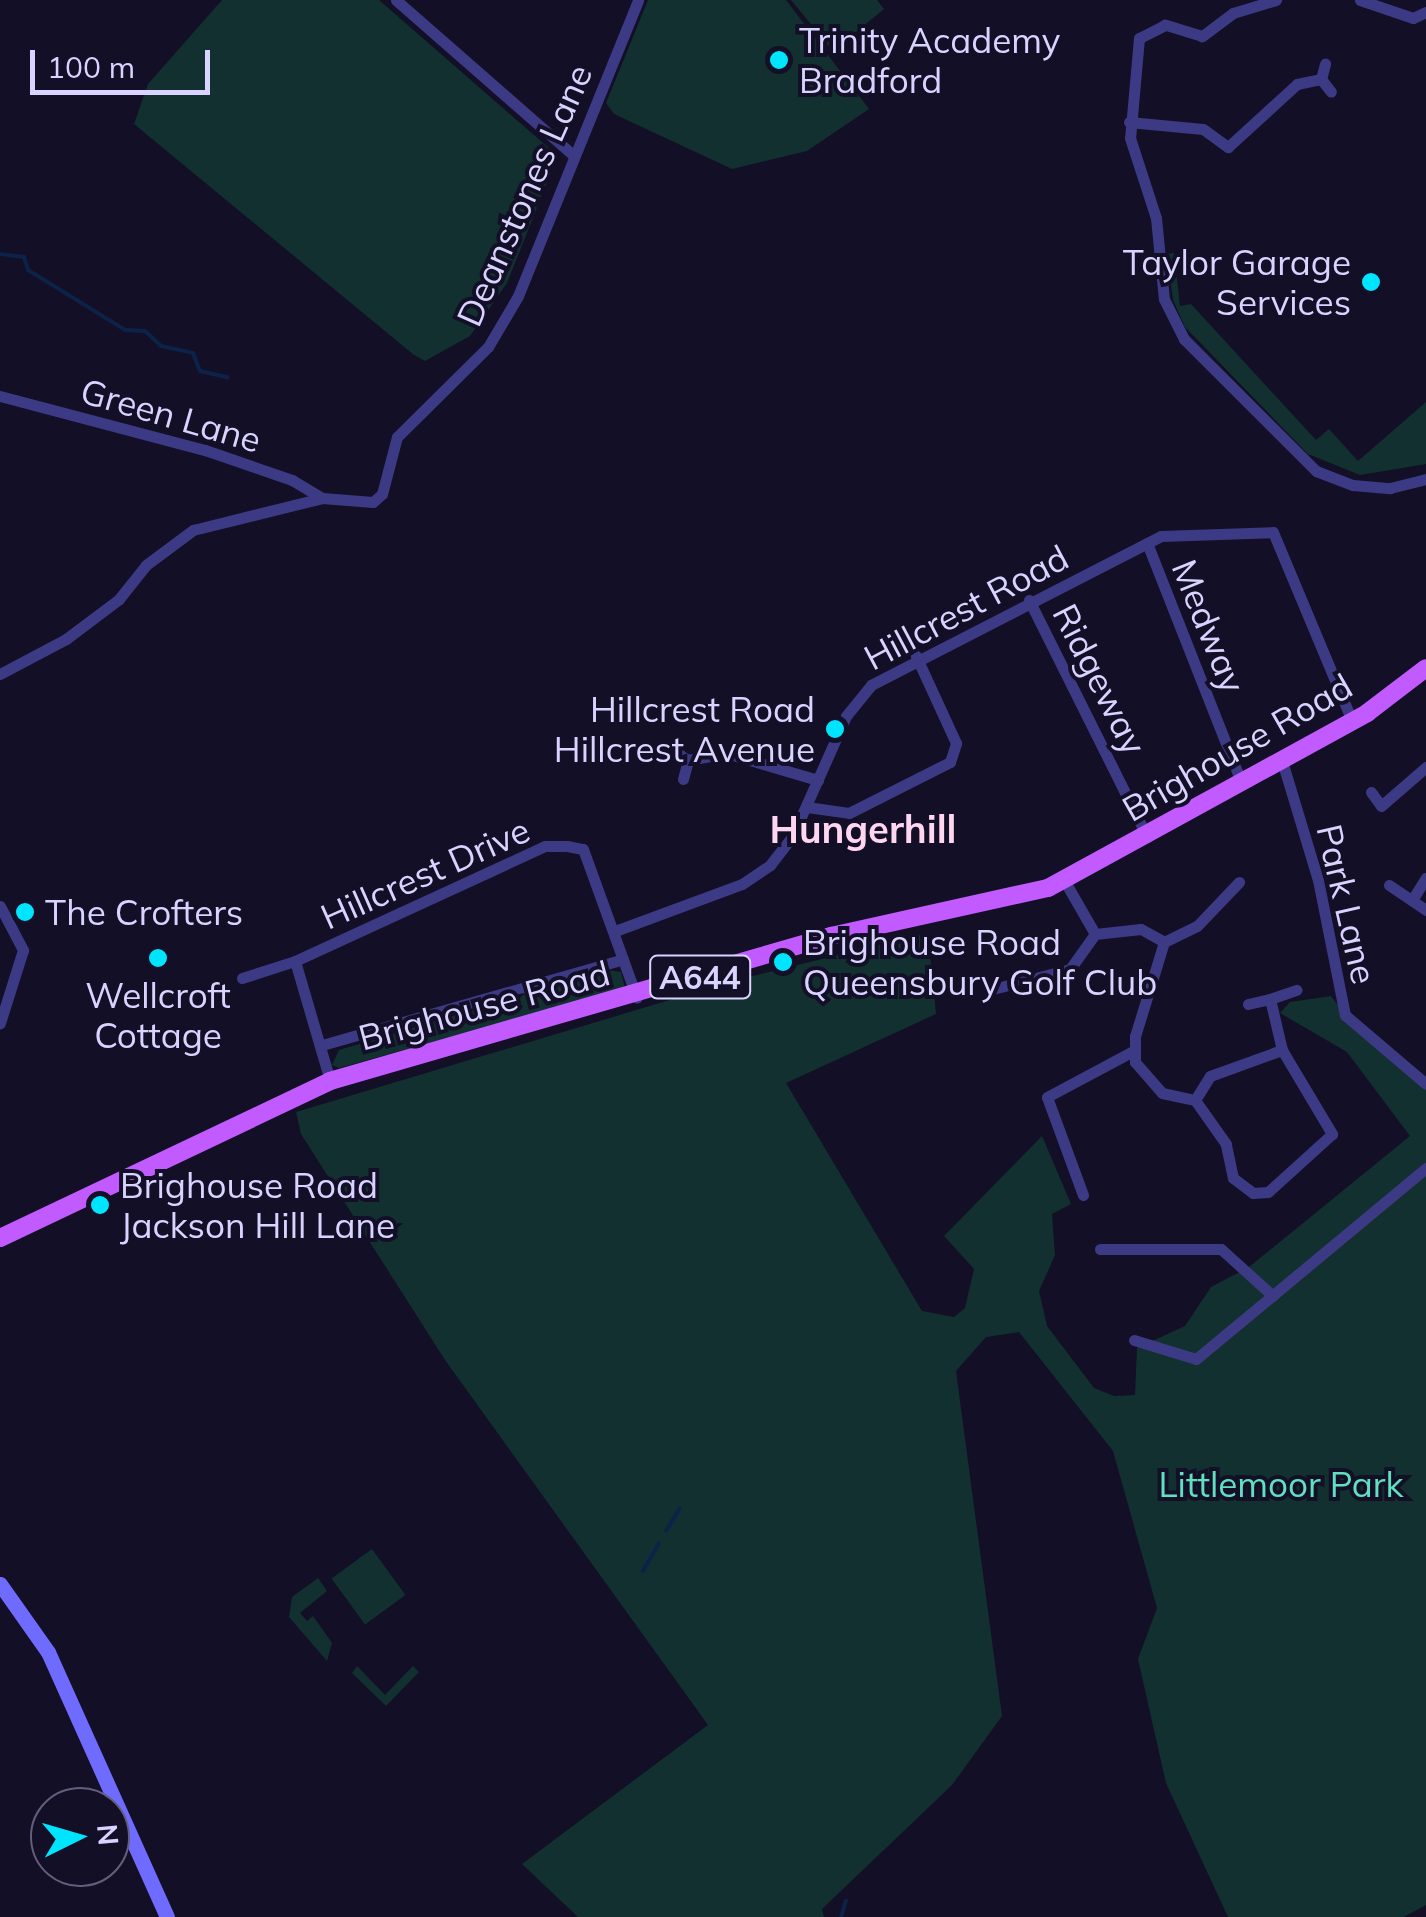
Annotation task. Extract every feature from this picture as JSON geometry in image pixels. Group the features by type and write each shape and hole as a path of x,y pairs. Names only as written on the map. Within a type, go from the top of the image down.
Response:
{"main road":[{"name":"Brighouse Road","path":"0,1238 330,1081 637,998 764,955 982,906 1064,880 1352,721 1426,668"}],"street":[{"path":"396,0 572,154"},
{"name":"Deanstones Lane","path":"322,498 360,505 382,494 397,437 488,347 518,296 572,154 638,0"},
{"path":"1276,0 1233,13 1202,36 1165,26 1144,32 1135,52 1129,122 1156,218 1164,298 1184,339 1316,471 1353,485 1390,488 1426,479"},
{"path":"1360,0 1413,18 1426,12"},
{"path":"1321,78 1326,64"},
{"path":"1129,122 1203,129 1228,148 1296,84 1321,78"},
{"path":"1321,78 1331,92"},
{"name":"Green Lane","path":"0,396 205,450 292,480 322,498"},
{"path":"0,674 66,638 118,600 146,565 192,530 322,498"},
{"name":"Hillcrest Road","path":"615,931 742,884 770,866 807,807 846,716 871,685 916,656 1161,536 1273,532 1352,721"},
{"name":"Medway","path":"1146,544 1242,784"},
{"name":"Ridgeway","path":"1029,600 1147,837"},
{"path":"807,807 849,813 950,762 956,743 916,656"},
{"path":"672,748 688,760 726,753 818,780"},
{"path":"683,779 688,760"},
{"name":"Park Lane","path":"1282,761 1318,880 1345,1014 1426,1084"},
{"path":"1371,792 1381,806 1426,767"},
{"name":"Hillcrest Drive","path":"242,978 295,962 546,846 583,849 637,998"},
{"path":"1412,900 1426,878"},
{"path":"1064,880 1095,934"},
{"path":"1389,885 1426,910"},
{"path":"1238,891 1197,926 1164,942 1135,1050 1136,1062 1162,1093 1195,1100 1226,1144 1242,1190 1268,1192 1332,1134 1282,1050 1270,999"},
{"path":"0,906 23,950 0,1023"},
{"path":"989,990 1070,969 1095,934 1142,929 1164,942"},
{"path":"322,1045 623,959"},
{"name":"Hillcrest Drive","path":"295,962 330,1081"},
{"path":"1248,1004 1296,990"},
{"path":"1082,1195 1046,1098 1135,1050"},
{"path":"1195,1100 1210,1076 1282,1050"},
{"path":"1134,1340 1196,1359 1426,1168"},
{"path":"1100,1249 1221,1249 1274,1296"},
{"path":"0,1584 48,1652 167,1917"}],"green space":[{"path":"222,0 379,0 550,149 548,180 507,283 470,336 425,361 414,355 134,124 148,84"},
{"name":"Trinity Academy Bradford","path":"648,0 786,0 869,109 807,151 732,169 614,114 606,103"},
{"path":"791,0 877,0 884,9 833,51"},
{"path":"1174,253 1180,306 1191,304 1316,440 1329,429 1358,461 1426,402 1426,464 1360,475 1308,454 1185,327 1173,300 1167,254"},
{"name":"Littlemoor Park","path":"928,933 936,1014 786,1083 922,1311 954,1317 965,1308 974,1269 944,1236 1042,1136 1071,1204 1052,1214 1055,1255 1039,1291 1047,1326 1094,1388 1114,1396 1135,1395 1137,1348 1185,1326 1211,1287 1249,1267 1410,1136 1347,1052 1280,1013 1290,1002 1331,996 1360,1034 1426,1090 1426,1905 1404,1917 1228,1917 1166,1783 1138,1659 1157,1608 1113,1451 1019,1332 986,1337 956,1371 1002,1716 952,1785 822,1909 824,1917 578,1917 522,1864 708,1725 445,1360 301,1134 296,1112 733,981"},
{"path":"607,970 621,972 625,988 339,1068 332,1065 339,1050"},
{"path":"372,1549 406,1595 365,1625 332,1578"},
{"path":"318,1578 327,1591 300,1613 307,1621 313,1616 332,1643 327,1661 289,1617 292,1597"},
{"path":"357,1666 385,1695 413,1666 419,1672 386,1706 352,1673"}],"waterway":[{"path":"0,254 24,257 28,270 125,330 145,331 161,346 193,353 200,371 227,377"},
{"path":"666,1531 679,1509"},
{"path":"643,1571 659,1543"},
{"path":"841,1917 846,1901"}],"place":[{"name":"Trinity Academy Bradford","path":"779,60"},
{"name":"Taylor Garage Services","path":"1371,282"},
{"name":"Hillcrest Road Hillcrest Avenue","path":"835,729"},
{"name":"The Crofters","path":"25,912"},
{"name":"Wellcroft Cottage","path":"158,958"},
{"name":"Brighouse Road Queensbury Golf Club","path":"783,962"},
{"name":"Brighouse Road Jackson Hill Lane","path":"100,1205"}],"district":[{"name":"Hungerhill","path":"863,830"}]}
